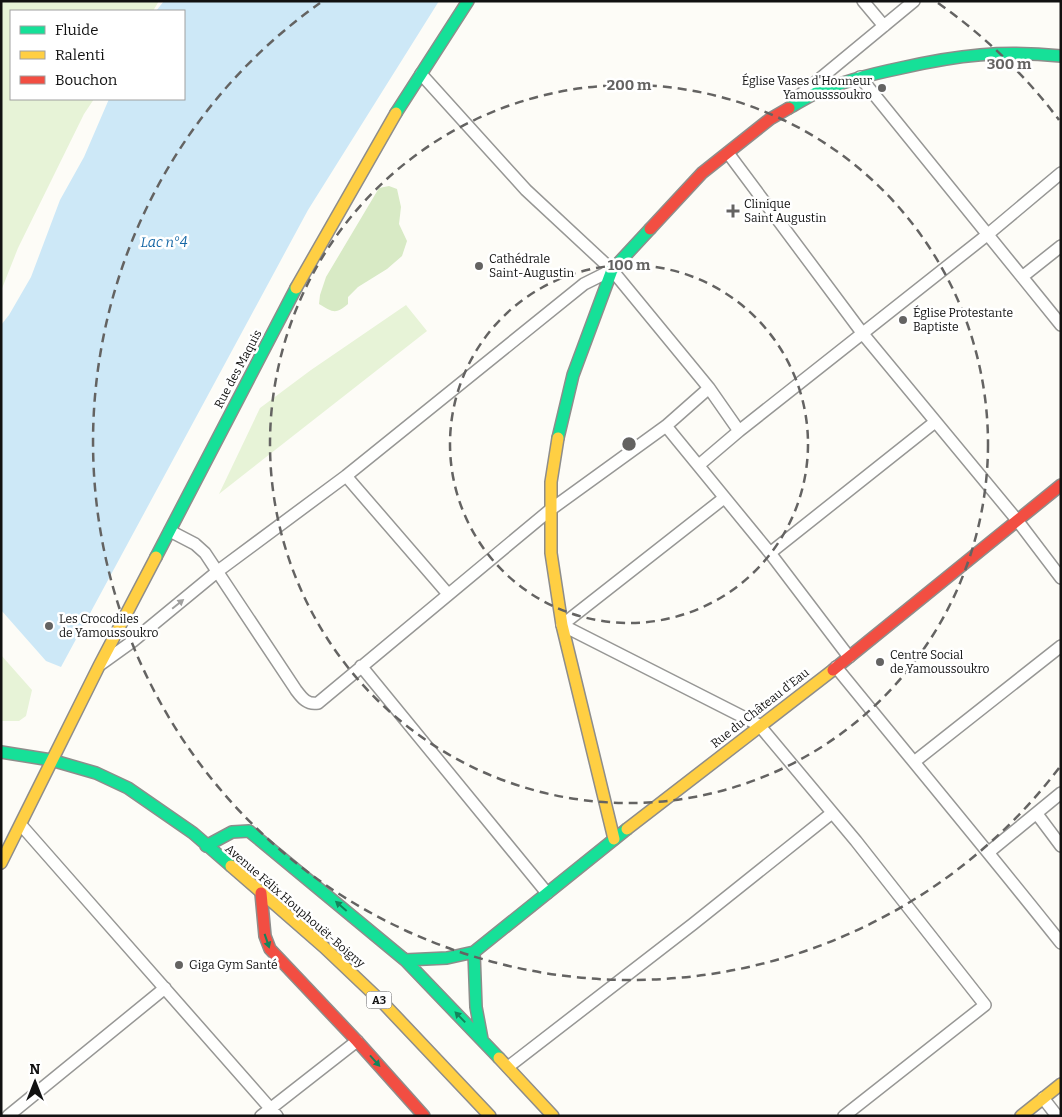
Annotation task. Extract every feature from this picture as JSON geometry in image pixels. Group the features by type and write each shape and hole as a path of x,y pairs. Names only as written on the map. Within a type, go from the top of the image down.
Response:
{"main road":[{"name":"Rue des Maquis","path":"1,863 22,825 51,760 99,666 294,292 421,74 468,1"},
{"path":"614,840 562,625 551,553 550,510 551,482 562,417 572,375 612,270 702,173 770,119 816,93 860,77 898,67 954,57 990,53 1031,53 1061,56"},
{"name":"Rue du Château d'Eau","path":"405,960 447,958 474,952 759,725 849,657 1061,485"},
{"name":"A3","path":"1,752 51,760"},
{"name":"Avenue Félix Houphouët-Boigny","path":"51,760 96,773 128,788 193,834 324,947 385,1005 490,1116"},
{"path":"206,846 231,832 249,831 405,960 553,1116"},
{"path":"261,893 265,936 270,949 357,1041 424,1116"},
{"path":"474,952 476,1005 478,1026 482,1039"},
{"path":"1022,1116 1061,1084"}],"street":[{"path":"862,1 884,26"},
{"path":"770,119 914,1"},
{"path":"421,74 526,190 612,270 709,388 739,431"},
{"path":"860,77 1061,325"},
{"path":"728,153 863,334 1016,520 1061,578"},
{"path":"699,465 739,431 987,235 1061,173"},
{"path":"1022,277 1061,246"},
{"path":"99,666 133,641 218,571 346,476 584,284 612,270"},
{"path":"170,531 195,544 205,553 296,690 305,700 312,704 318,703 550,510 666,426 709,388"},
{"path":"770,553 935,422"},
{"path":"666,426 770,553 849,657"},
{"path":"346,476 448,594"},
{"path":"724,498 562,625 759,725 985,1004 844,1116"},
{"path":"914,762 1061,646"},
{"path":"361,666 547,893"},
{"path":"836,667 989,852 1061,943"},
{"path":"989,852 1061,793"},
{"path":"508,1067 693,924 832,813"},
{"path":"1037,814 1061,846"},
{"path":"22,825 165,988 270,1113 357,1041"},
{"path":"8,1116 165,988"},
{"path":"1043,1098 1057,1116"}],"green space":[{"path":"1,1 159,1 154,10 10,10 10,100 93,100 84,114 18,248 1,291"},
{"path":"389,186 397,189 401,207 399,224 407,241 402,256 387,269 358,287 348,297 348,304 340,310 328,309 319,304 326,277 379,188"},
{"path":"406,305 427,331 219,494 260,408 311,370"},
{"path":"1,655 32,690 26,716 19,721 1,721"}],"water":[{"name":"Lac n°4","path":"164,1 439,1 308,210 61,667 46,661 1,610 1,325 31,277 60,200 84,157 109,100 185,100 185,10 157,10"}],"traffic: fast":[{"path":"396,113 468,1"},
{"path":"789,108 837,85 868,75 922,64 980,55 1040,54 1061,56"},
{"path":"558,438 573,375 612,270 650,229"},
{"path":"156,557 296,288"},
{"path":"1,752 51,760 96,773 128,788 193,833 231,866"},
{"path":"405,960 447,958 474,952 627,829"},
{"path":"206,846 232,832 249,831 405,960 499,1058"},
{"path":"474,952 476,1007 482,1039"}],"traffic: slow":[{"path":"296,288 396,113"},
{"path":"558,438 551,482 551,553 562,625 614,839"},
{"path":"1,863 99,666 156,557"},
{"path":"627,829 833,670"},
{"path":"231,866 324,947 385,1005 490,1116"},
{"path":"499,1058 553,1116"},
{"path":"1021,1116 1061,1084"}],"traffic: jam":[{"path":"650,229 702,173 770,119 789,108"},
{"path":"833,670 1061,485"},
{"path":"261,893 265,936 270,949 357,1041 424,1116"}],"place":[{"name":"Église Vases d'Honneur Yamousssoukro","path":"882,88"},
{"name":"Clinique Saint Augustin","path":"733,211"},
{"name":"Cathédrale Saint-Augustin","path":"479,266"},
{"name":"Église Protestante Baptiste","path":"903,320"},
{"name":"Les Crocodiles de Yamoussoukro","path":"49,626"},
{"name":"Centre Social de Yamoussoukro","path":"880,662"},
{"name":"Giga Gym Santé","path":"179,965"}]}
